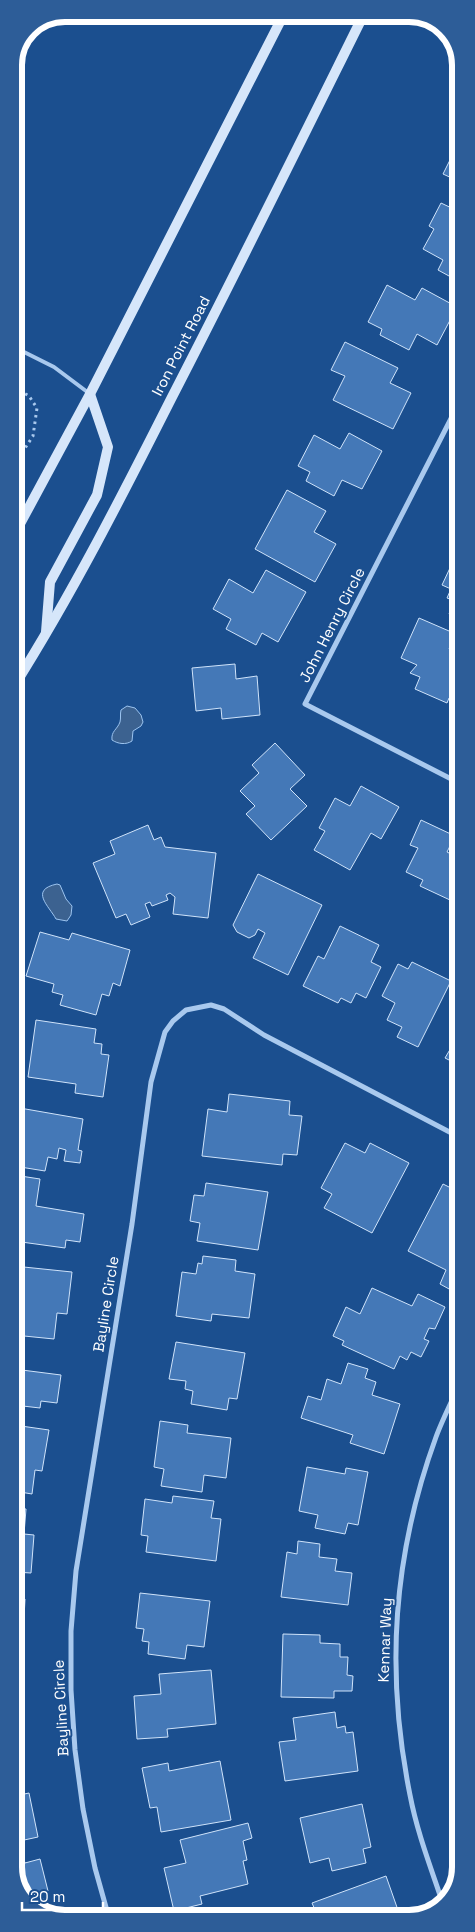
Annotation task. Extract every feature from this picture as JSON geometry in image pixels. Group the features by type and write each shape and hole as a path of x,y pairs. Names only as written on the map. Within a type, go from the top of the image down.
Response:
{"main road":[{"path":"22,520 90,394 280,23"},
{"name":"Iron Point Road","path":"22,674 46,636 153,434 258,230 360,23"},
{"path":"46,636 50,582 96,495 108,447 90,394"}],"street":[{"name":"John Henry Circle","path":"452,417 306,704 452,779"},
{"name":"Bayline Circle","path":"107,1909 95,1868 79,1780 71,1690 71,1631 76,1571 132,1224 151,1082 165,1032 172,1021 186,1010 211,1004 224,1009 264,1035 452,1133"},
{"name":"Kennar Way","path":"440,1896 421,1838 410,1796 400,1732 395,1668 396,1624 403,1560 417,1497 437,1435 452,1401"}],"lane":[{"path":"22,351 54,366 90,394"}],"path":[{"path":"22,392 29,396 37,408 33,436 22,453"}],"water":[{"path":"127,706 135,708 141,715 143,722 141,726 133,731 132,741 119,743 112,740 112,735 120,722 121,710"},
{"path":"57,884 60,885 66,899 72,906 71,915 67,921 56,919 43,899 44,890"}],"building":[{"path":"452,156 452,178 443,174"},
{"path":"441,203 452,208 452,278 438,270 443,260 423,249 434,229 429,226"},
{"path":"387,285 415,300 422,288 452,304 452,316 437,345 417,334 409,350 380,335 382,329 368,322"},
{"path":"345,342 398,368 390,383 411,393 393,429 333,400 345,376 331,370"},
{"path":"349,433 382,451 362,489 342,480 334,496 306,481 310,472 298,466 314,435 340,449"},
{"path":"287,490 326,511 314,532 336,544 315,582 255,549"},
{"path":"452,564 452,600 447,598 451,589 442,585"},
{"path":"266,570 306,592 278,642 262,633 256,645 226,629 231,619 213,609 229,579 253,593"},
{"path":"419,618 452,632 452,643 449,649 452,650 452,699 449,698 447,703 415,689 420,677 410,673 417,665 401,658"},
{"path":"235,664 236,679 257,676 260,715 222,719 221,708 196,711 192,668"},
{"path":"275,743 305,775 290,789 307,806 271,840 246,814 255,806 240,791 259,773 252,765"},
{"path":"361,786 399,807 381,839 371,833 350,870 314,850 325,831 319,828 335,798 350,806"},
{"path":"421,820 452,835 452,842 447,852 452,854 452,896 450,900 420,886 423,880 406,872 418,848 410,845"},
{"path":"148,825 154,840 161,837 165,847 216,853 208,918 173,914 175,897 170,893 166,895 168,900 152,906 150,902 145,904 150,917 131,925 126,914 116,918 93,863 115,854 110,841"},
{"path":"258,874 322,905 288,975 253,958 265,933 258,929 255,935 249,938 237,932 233,925"},
{"path":"340,926 379,945 371,962 381,967 366,998 356,993 351,1003 341,998 338,1003 303,986 318,956 324,959"},
{"path":"40,932 69,940 72,933 130,950 120,986 113,983 109,996 102,994 96,1015 60,1005 63,995 52,992 54,984 26,976"},
{"path":"412,962 451,981 418,1047 397,1037 402,1027 387,1020 395,1003 382,996 398,964 408,969"},
{"path":"36,1020 96,1029 94,1043 102,1044 101,1054 109,1055 103,1097 75,1093 76,1084 28,1077"},
{"path":"452,1046 452,1062 445,1058"},
{"path":"229,1094 290,1101 289,1115 302,1116 297,1155 283,1154 282,1165 202,1156 208,1109 227,1112"},
{"path":"22,1108 83,1119 78,1150 82,1151 80,1163 64,1161 66,1150 59,1148 57,1159 48,1157 45,1171 22,1167"},
{"path":"345,1143 365,1153 370,1143 409,1163 372,1233 324,1208 332,1194 321,1188"},
{"path":"22,1176 40,1179 36,1206 84,1214 80,1242 66,1240 65,1248 22,1242"},
{"path":"206,1183 268,1192 258,1250 197,1241 200,1223 190,1221 194,1195 204,1196"},
{"path":"443,1184 452,1188 452,1291 440,1284 446,1270 408,1251"},
{"path":"203,1256 236,1260 235,1271 255,1274 249,1318 212,1314 211,1321 176,1316 182,1272 196,1274 198,1263 202,1264"},
{"path":"22,1267 72,1272 67,1314 57,1313 54,1339 22,1336"},
{"path":"372,1288 412,1306 418,1294 445,1307 435,1329 429,1328 424,1339 429,1341 421,1357 411,1352 407,1360 400,1356 394,1369 342,1345 344,1341 333,1336 346,1307 360,1314"},
{"path":"176,1342 245,1353 237,1399 229,1398 227,1410 191,1404 193,1391 185,1389 186,1381 169,1379"},
{"path":"348,1363 368,1369 365,1378 376,1382 372,1395 400,1404 384,1454 350,1443 353,1435 301,1418 308,1396 321,1400 327,1379 341,1384"},
{"path":"22,1370 61,1375 57,1403 41,1401 40,1408 22,1406"},
{"path":"160,1421 188,1425 187,1433 231,1438 226,1478 204,1475 202,1492 161,1486 164,1469 154,1467"},
{"path":"22,1426 49,1430 42,1471 35,1470 32,1494 22,1492"},
{"path":"307,1467 345,1474 346,1468 368,1472 358,1525 348,1523 345,1534 315,1528 318,1515 299,1511"},
{"path":"173,1496 214,1501 211,1518 221,1519 216,1561 146,1552 148,1536 141,1535 145,1499 172,1503"},
{"path":"22,1509 26,1509 24,1534 34,1535 31,1573 22,1572"},
{"path":"298,1541 320,1544 319,1557 337,1559 335,1571 352,1573 348,1605 281,1597 287,1552 297,1554"},
{"path":"140,1593 210,1601 204,1647 187,1645 185,1659 148,1654 149,1642 142,1641 144,1629 136,1628"},
{"path":"22,1599 25,1599 24,1618 22,1618"},
{"path":"283,1634 320,1635 320,1643 340,1644 340,1657 348,1657 347,1675 353,1676 352,1691 334,1691 334,1698 281,1697"},
{"path":"211,1670 216,1724 167,1729 168,1737 137,1739 134,1696 161,1694 159,1674"},
{"path":"335,1712 337,1728 345,1726 346,1733 353,1732 358,1771 285,1781 279,1742 296,1740 293,1718"},
{"path":"220,1761 231,1820 161,1832 157,1807 150,1808 142,1768 168,1763 169,1771"},
{"path":"29,1793 38,1837 22,1840 22,1794"},
{"path":"362,1804 371,1847 363,1849 366,1863 332,1871 329,1858 310,1863 300,1818"},
{"path":"248,1823 252,1838 243,1841 247,1860 243,1861 248,1884 200,1896 202,1904 174,1909 164,1868 186,1863 180,1840"},
{"path":"22,1853 25,1863 40,1859 48,1891 41,1892 44,1903 37,1899 28,1888 23,1875"},
{"path":"386,1876 398,1910 315,1910 312,1903"}]}
